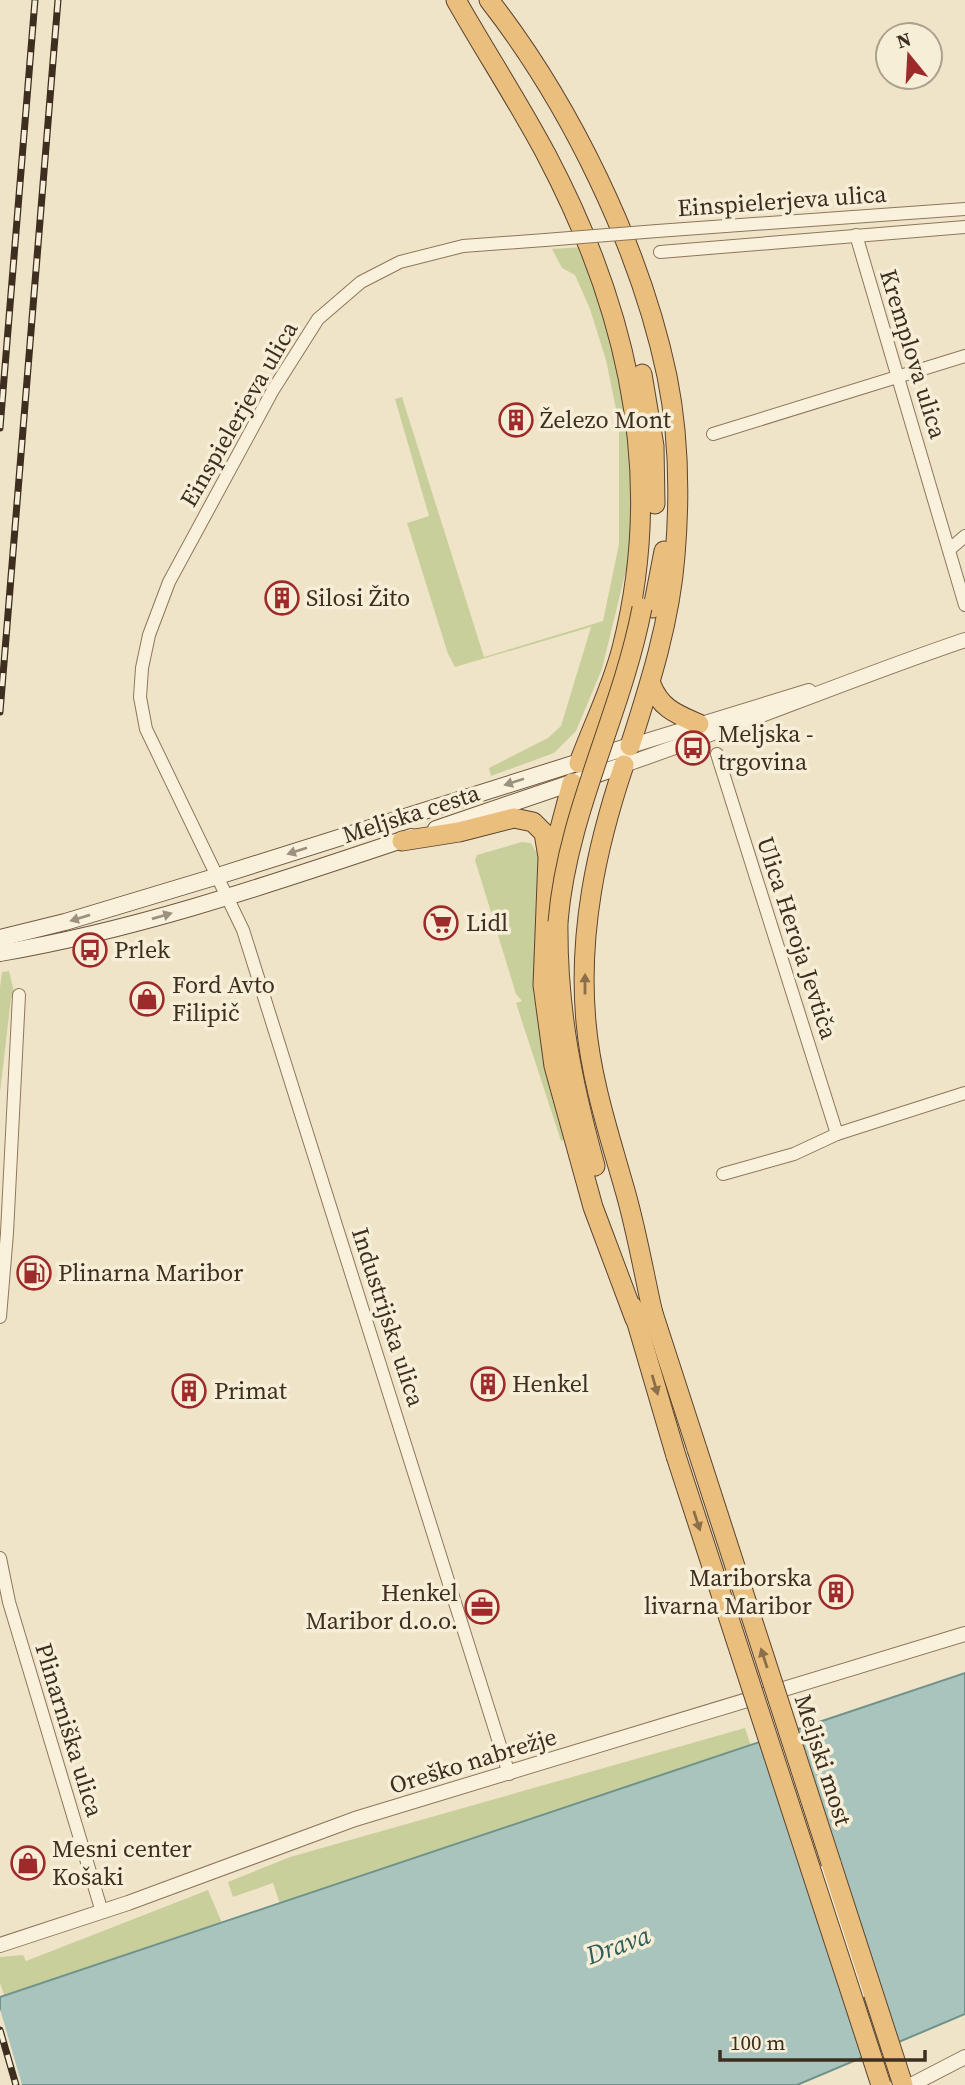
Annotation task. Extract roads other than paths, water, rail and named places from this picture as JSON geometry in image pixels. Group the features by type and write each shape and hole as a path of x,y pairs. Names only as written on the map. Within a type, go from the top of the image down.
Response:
{"highway":[{"path":"457,0 530,126 570,203 610,305 631,385 642,484 634,591 621,650 579,762"},
{"path":"463,0 483,26 557,151 603,249 629,327 644,381 654,446 654,520 648,608"},
{"path":"479,0 538,96 592,196 623,272 659,405 666,479 663,555 648,608 577,818 567,859 559,982 568,1061 644,1316"},
{"path":"489,0 550,92 604,192 643,293 666,375 676,442 677,518 671,591 650,684 630,746"},
{"path":"650,684 656,698 670,712 699,724"},
{"path":"624,765 605,822 591,885 586,929 586,1021 598,1096 627,1197 644,1316"},
{"path":"547,890 559,827 572,783"},
{"path":"402,841 459,832 514,818 526,819 541,828 547,840 543,985 554,1066 593,1207 644,1316"},
{"name":"Meljski most","path":"644,1316 697,1450 902,2085"},
{"name":"Meljski most","path":"644,1316 676,1457 881,2085"}],"main road":[{"name":"Meljska cesta","path":"0,938 218,876 630,746"},
{"path":"624,765 630,746"},
{"path":"572,783 579,762"},
{"name":"Meljska cesta","path":"0,953 76,940 229,898 624,765"}],"street":[{"name":"Einspielerjeva ulica","path":"218,876 146,729 141,687 149,635 169,582 297,349 318,319 340,298 391,266 435,251 657,231 965,209"},
{"name":"Einspielerjeva ulica","path":"660,252 965,227"},
{"name":"Kremplova ulica","path":"856,235 965,605"},
{"path":"713,434 965,356"},
{"path":"950,550 965,536"},
{"name":"Meljska cesta","path":"624,765 777,711 827,688 965,640"},
{"name":"Meljska cesta","path":"630,746 794,694 827,688"},
{"name":"Ulica Heroja Jevtiča","path":"717,754 837,1134"},
{"name":"Industrijska ulica","path":"218,876 243,930 291,1073 509,1774"},
{"path":"0,1317 8,1233 19,995"},
{"path":"723,1174 794,1154 837,1134 965,1093"},
{"name":"Plinarniška ulica","path":"0,1558 9,1602 102,1912"},
{"name":"Oreško nabrežje","path":"0,1945 102,1912 304,1836 965,1634"},
{"name":"Meljski most","path":"765,1695 894,2085"},
{"path":"911,2085 965,2057"}],"water":[{"name":"Drava","path":"965,1673 965,2014 797,2085 0,2085 0,1997"}],"railway":[{"path":"0,428 35,0"},
{"path":"0,712 58,0"},
{"path":"0,2030 16,2085"}],"place":[{"name":"Železo Mont","path":"516,420"},
{"name":"Silosi Žito","path":"282,598"},
{"name":"Meljska - trgovina","path":"693,748"},
{"name":"Lidl","path":"441,923"},
{"name":"Prlek","path":"90,950"},
{"name":"Ford Avto Filipič","path":"147,999"},
{"name":"Plinarna Maribor","path":"34,1273"},
{"name":"Henkel","path":"488,1384"},
{"name":"Primat","path":"189,1391"},
{"name":"Mariborska livarna Maribor","path":"836,1592"},
{"name":"Henkel Maribor d.o.o.","path":"482,1607"},
{"name":"Mesni center Košaki","path":"28,1863"}]}
